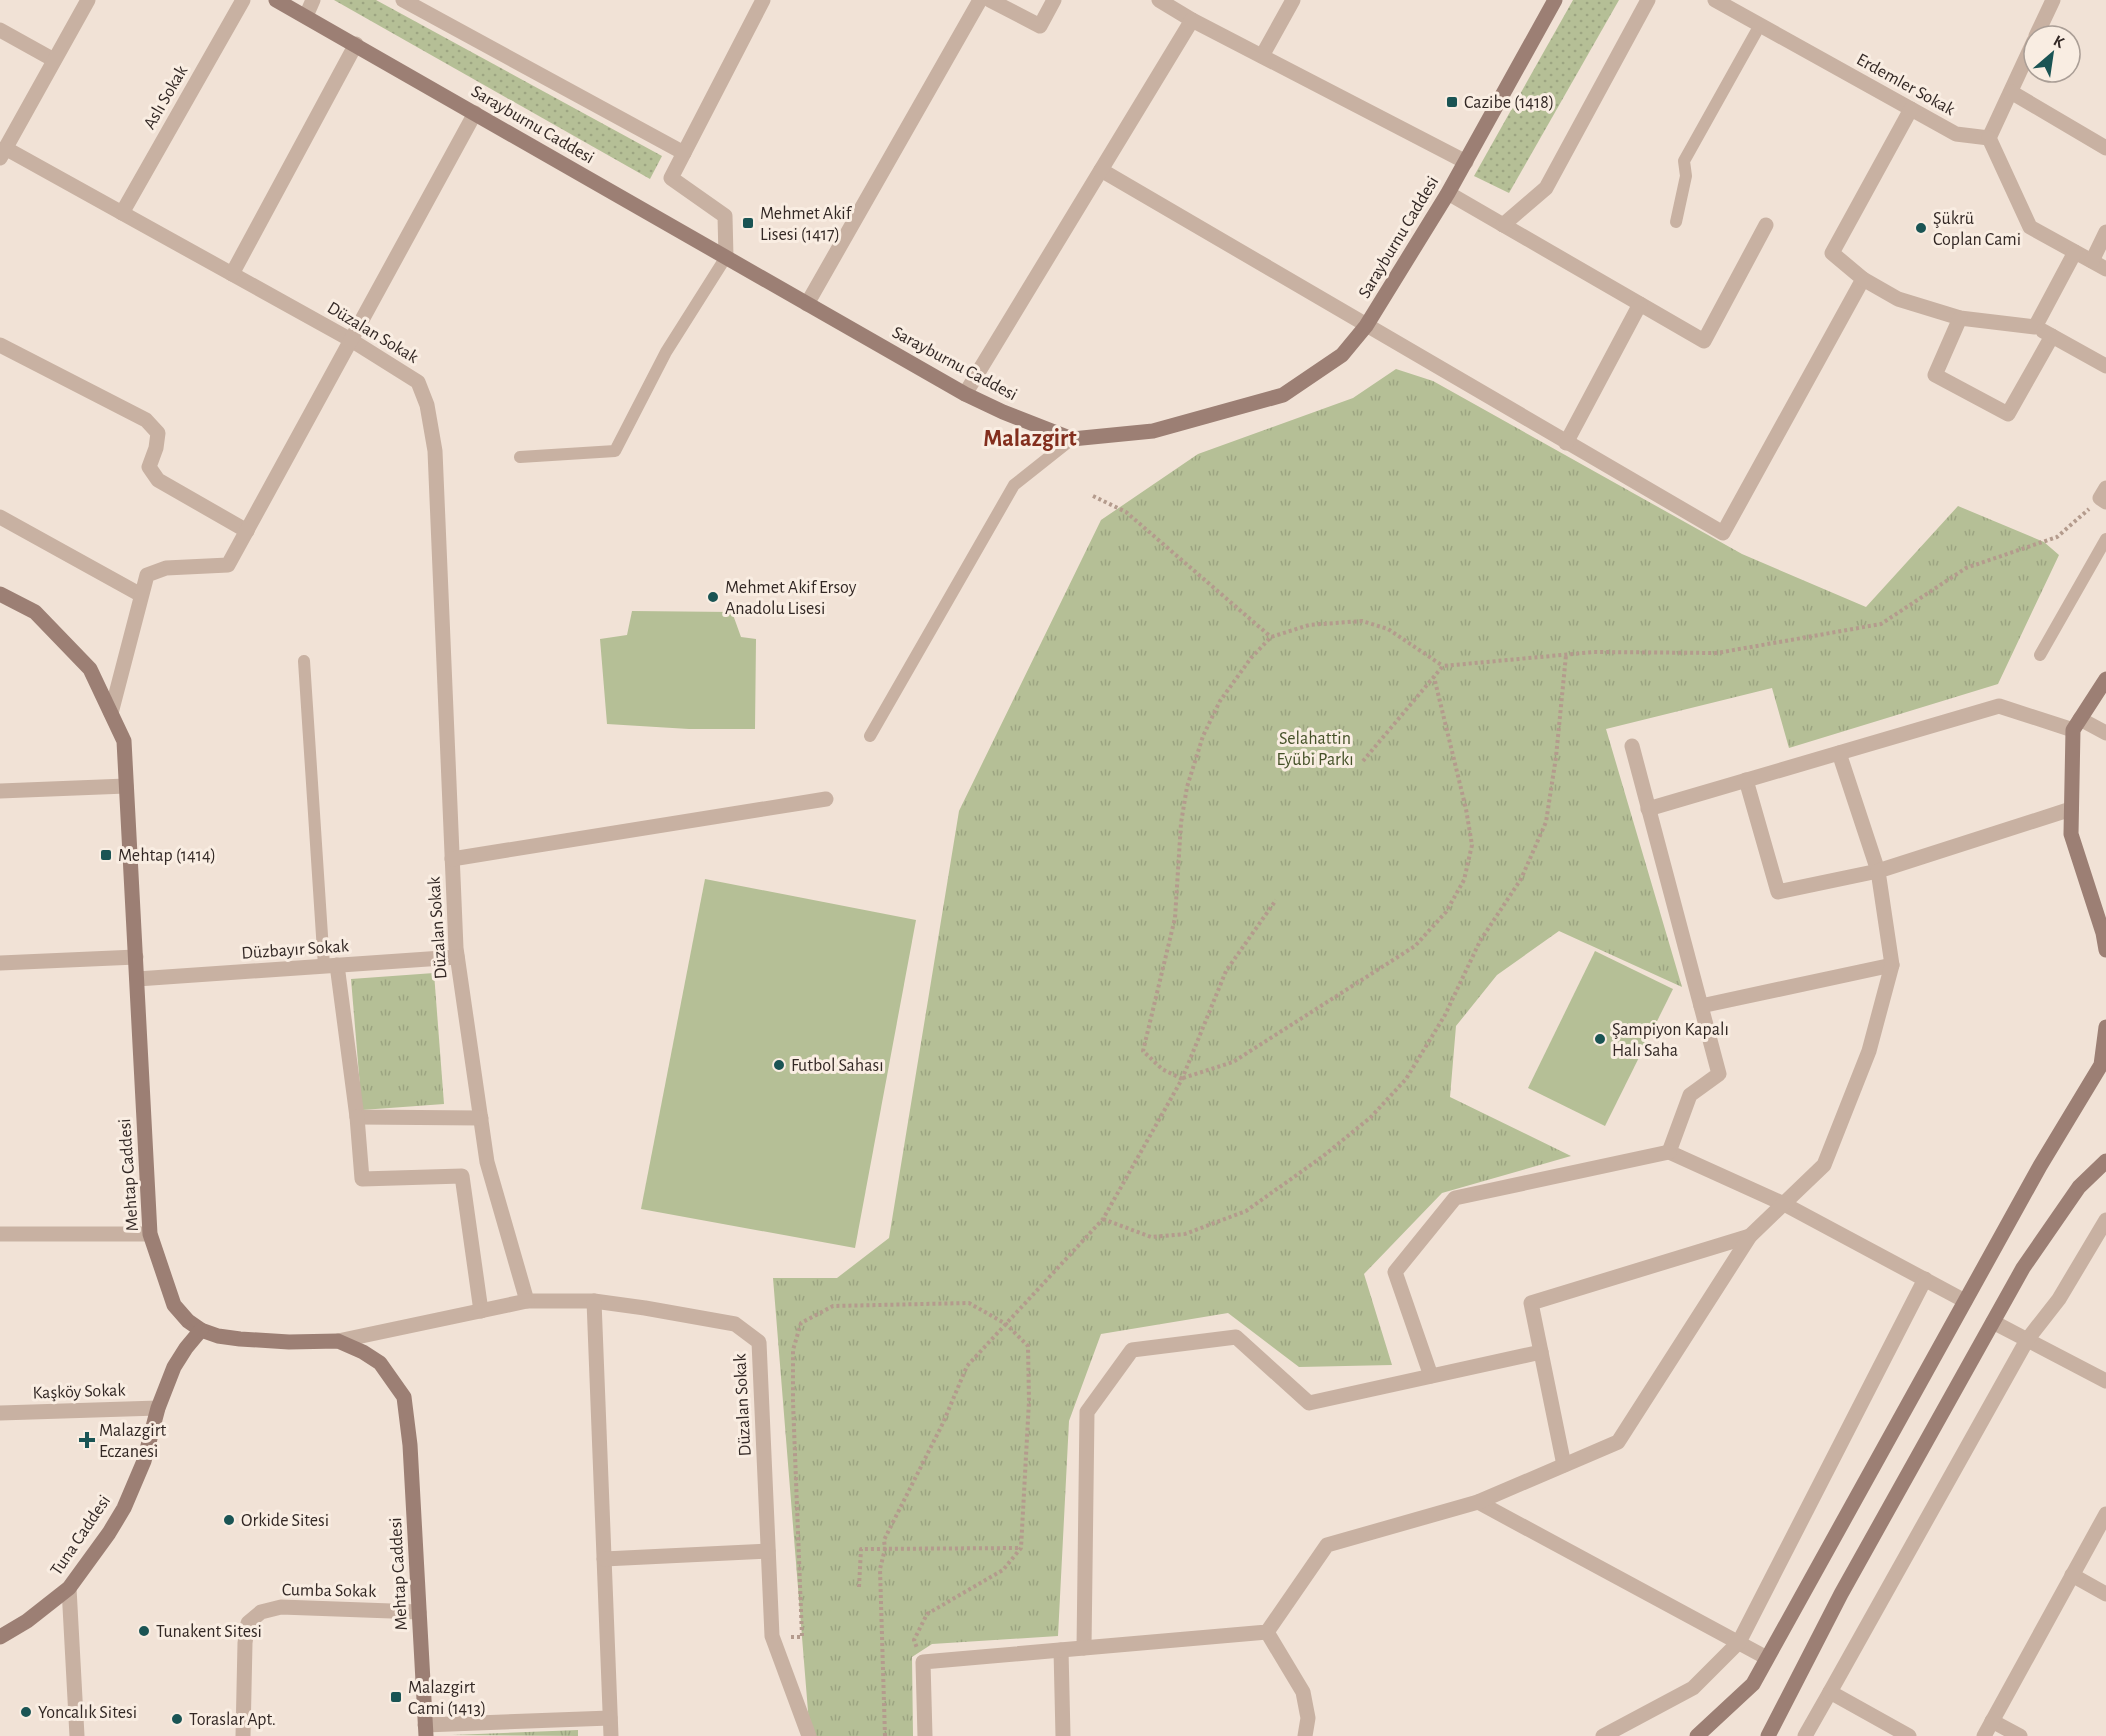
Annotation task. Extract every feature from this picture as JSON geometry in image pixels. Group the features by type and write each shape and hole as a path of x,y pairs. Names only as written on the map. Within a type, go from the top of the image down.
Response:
{"street":[{"path":"3,153 88,0"},
{"name":"Aslı Sokak","path":"122,213 243,0"},
{"name":"Sarayburnu Caddesi","path":"276,0 965,394 1003,412 1072,439 1153,431 1283,395 1342,355 1366,326 1448,193 1555,0"},
{"path":"306,16 314,0"},
{"path":"403,0 684,153"},
{"path":"726,257 725,216 671,178 763,0"},
{"path":"807,304 980,0"},
{"path":"990,0 1040,26 1054,0"},
{"path":"1159,0 1192,20 1466,162"},
{"path":"1262,56 1293,0"},
{"path":"1503,225 1546,188 1648,0"},
{"name":"Erdemler Sokak","path":"1715,0 1956,134 1989,138"},
{"path":"2041,24 2047,2"},
{"path":"965,394 1192,20"},
{"path":"0,30 54,60"},
{"path":"232,274 356,44"},
{"path":"2022,68 1989,138 2030,227 2106,269"},
{"path":"2011,92 2106,148"},
{"path":"1911,109 1832,253 1863,279 1898,299 1960,318 2035,327 2106,366"},
{"path":"111,713 147,575 166,568 228,565 475,113"},
{"name":"Düzalan Sokak","path":"3,153 122,213 351,340 418,382 427,405 435,451 457,957 487,1162 527,1301 594,1301 645,1308 735,1324 759,1342 772,1636 809,1736"},
{"path":"1101,170 1723,533 1863,279"},
{"path":"1448,193 1704,341 1766,225"},
{"path":"2092,261 2106,232"},
{"path":"2035,327 2075,252"},
{"path":"1566,443 1640,304"},
{"path":"1960,318 1935,375 2008,414 2052,336"},
{"path":"0,345 146,420 158,433 156,448 149,467 158,480 247,531"},
{"path":"0,518 141,595"},
{"name":"Mehtap Caddesi","path":"0,594 35,612 90,669 124,741 150,1234 174,1305 188,1321 201,1330 218,1336 290,1342 338,1341 363,1352 380,1363 404,1398 410,1445 426,1730"},
{"path":"2106,679 2076,724 2071,809 2071,834 2104,935 2106,950"},
{"path":"1648,809 1999,706 2106,733"},
{"path":"1632,746 1719,1074 1690,1095 1669,1152"},
{"path":"1267,1632 1327,1545 1478,1502 1618,1442 1750,1236 1824,1165 1869,1051 1892,965 1878,871 1839,753"},
{"path":"1746,780 1778,892 1878,871 2071,809"},
{"path":"0,791 126,786"},
{"path":"452,859 826,800"},
{"path":"0,963 136,957"},
{"name":"Düzbayır Sokak","path":"137,979 457,957"},
{"path":"1701,1006 1892,965"},
{"path":"331,966 357,1117 362,1179 462,1176 481,1311"},
{"path":"1697,1736 1753,1684 2040,1166 2103,1064 2106,1027"},
{"path":"357,1117 480,1118"},
{"path":"1431,1376 1395,1272 1455,1198 1669,1152 1784,1204 1965,1301"},
{"path":"1768,1736 1841,1593 2023,1268 2079,1187 2106,1161"},
{"path":"1805,1736 2027,1340 2059,1299 2106,1220"},
{"path":"0,1234 150,1234"},
{"path":"1564,1465 1531,1303 1750,1236"},
{"path":"1603,1736 1693,1688 1739,1642 1925,1279"},
{"path":"338,1341 527,1301"},
{"path":"594,1301 611,1736"},
{"path":"1993,1322 2106,1381"},
{"name":"Tuna Caddesi","path":"0,1637 27,1621 69,1588 109,1533 124,1508 144,1461 158,1408 174,1367 201,1330"},
{"path":"1084,1648 1088,1412 1132,1350 1236,1338 1309,1403 1541,1352"},
{"name":"Kaşköy Sokak","path":"0,1413 158,1408"},
{"path":"1478,1502 1767,1658"},
{"path":"1984,1736 2106,1514"},
{"path":"604,1559 768,1551"},
{"path":"2072,1575 2106,1594"},
{"path":"69,1588 77,1736"},
{"name":"Cumba Sokak","path":"243,1736 246,1633 248,1623 261,1612 280,1607 419,1612"},
{"path":"925,1736 923,1662 1267,1632"},
{"path":"1267,1632 1304,1692 1308,1718 1305,1736"},
{"path":"1061,1650 1063,1736"},
{"path":"1830,1692 1910,1736"},
{"path":"426,1730 610,1718"},
{"path":"1992,1721 2020,1736"}],"lane":[{"path":"1676,222 1686,176 1684,161 1760,25"},
{"path":"520,457 615,451 666,352 726,257"},
{"path":"870,736 1014,484 1072,439"},
{"path":"2040,655 2106,539"},
{"path":"304,661 331,966"}],"path":[{"path":"1094,496 1126,512 1271,637"},
{"path":"1434,677 1466,809 1472,845 1464,880 1446,912 1415,946 1233,1062 1183,1079 1162,1069 1143,1051 1175,918 1181,823 1187,787 1203,736 1220,701 1251,658 1271,637 1309,625 1362,621 1388,629 1443,666 1594,652 1717,653 1881,624 1966,568 2057,537 2104,496"},
{"path":"1103,1219 1150,1237 1185,1234 1246,1211 1322,1157 1371,1117 1406,1079 1445,1015 1480,941 1521,879 1546,822 1556,757 1566,655"},
{"path":"1363,761 1443,666"},
{"path":"885,1736 880,1569 885,1550 884,1540 943,1423 967,1366 1103,1219 1183,1079 1226,971 1276,900"},
{"path":"772,1636 802,1637 793,1402 793,1350 801,1323 833,1306 969,1303 1006,1324 1028,1346 1029,1401 1021,1548 1003,1570 927,1614 914,1640 923,1662"},
{"path":"859,1587 861,1550 1021,1548"}],"green space":[{"path":"334,0 376,0 662,156 650,179"},
{"path":"1573,0 1619,0 1509,193 1474,176"},
{"name":"Selahattin Eyübi Parkı","path":"1396,369 1433,381 1742,554 1866,607 1958,506 2044,542 2059,555 1998,684 1789,748 1772,688 1606,729 1682,987 1559,931 1497,975 1456,1026 1450,1097 1571,1156 1442,1193 1364,1274 1392,1365 1299,1367 1228,1313 1101,1334 1069,1421 1058,1636 932,1644 912,1657 913,1736 810,1736 773,1278 837,1278 889,1238 959,811 1101,520 1198,454 1353,398"},
{"path":"632,611 732,612 741,637 756,639 755,729 689,729 607,724 600,639 627,635"},
{"name":"Futbol Sahası","path":"705,879 916,920 855,1248 641,1209"},
{"name":"Şampiyon Kapalı Halı Saha","path":"1595,951 1673,989 1605,1126 1528,1088"},
{"path":"434,973 444,1104 362,1110 351,979"},
{"path":"578,1730 578,1736 452,1735"}],"place":[{"name":"Cazibe (1418)","path":"1452,102"},
{"name":"Mehmet Akif Lisesi (1417)","path":"748,223"},
{"name":"Şükrü Coplan Cami","path":"1921,228"},
{"name":"Mehmet Akif Ersoy Anadolu Lisesi","path":"713,597"},
{"name":"Mehtap (1414)","path":"106,855"},
{"name":"Şampiyon Kapalı Halı Saha","path":"1600,1039"},
{"name":"Futbol Sahası","path":"779,1065"},
{"name":"Malazgirt Eczanesi","path":"87,1440"},
{"name":"Orkide Sitesi","path":"229,1520"},
{"name":"Tunakent Sitesi","path":"144,1631"},
{"name":"Malazgirt Cami (1413)","path":"396,1697"},
{"name":"Yoncalık Sitesi","path":"26,1712"},
{"name":"Toraslar Apt.","path":"177,1719"}],"district":[{"name":"Malazgirt","path":"1030,438"}]}
